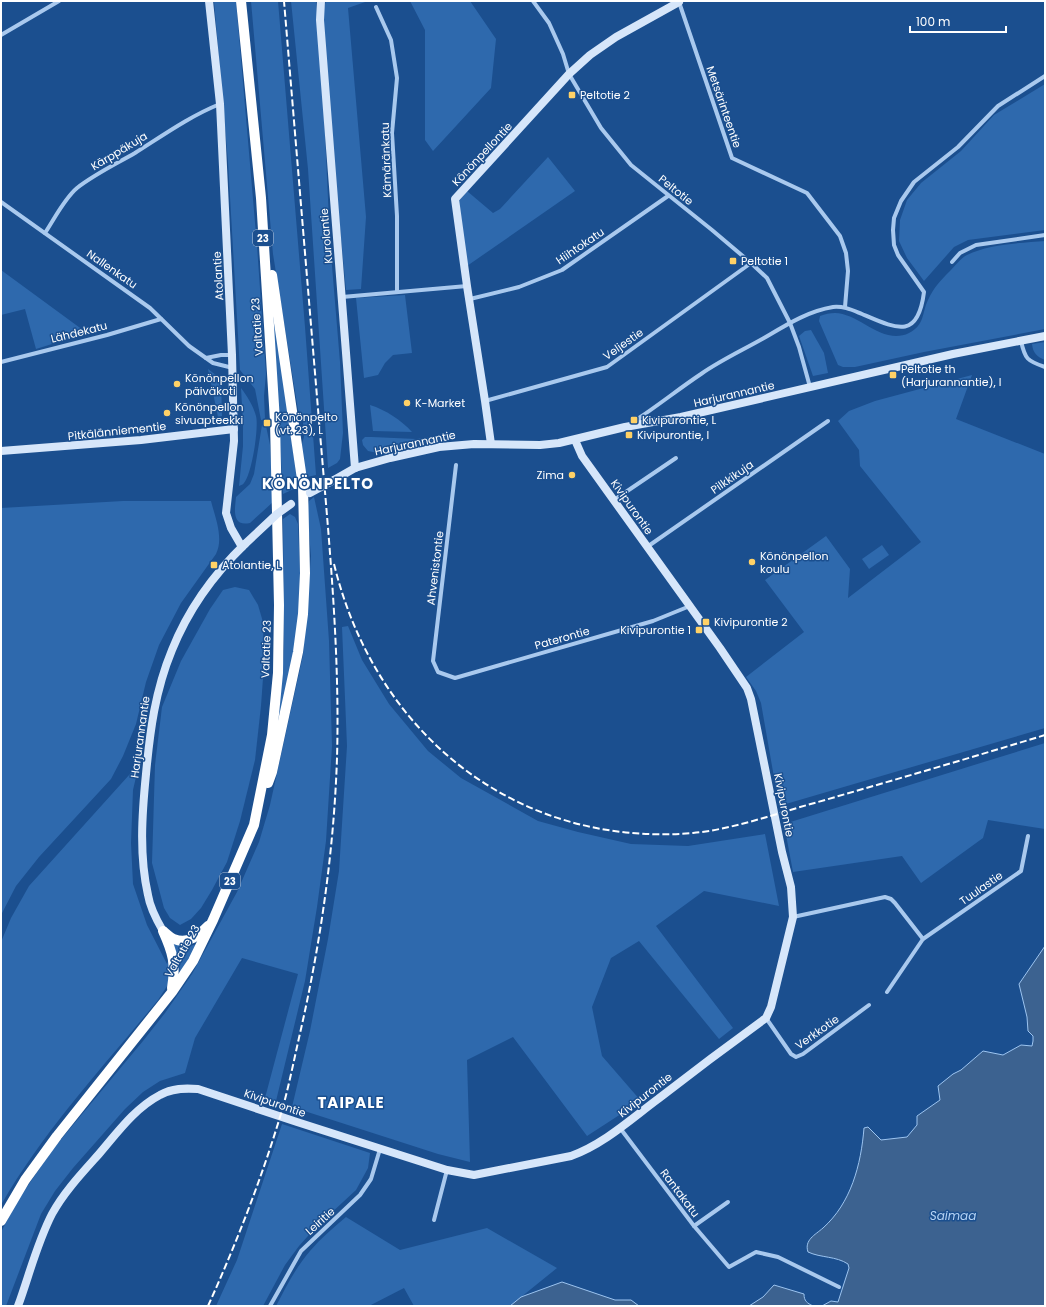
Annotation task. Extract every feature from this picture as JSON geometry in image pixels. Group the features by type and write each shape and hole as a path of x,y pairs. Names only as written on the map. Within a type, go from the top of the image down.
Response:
{"highway":[{"name":"Valtatie 23","path":"1,1221 25,1180 172,992 193,961 213,920 254,825 272,735 278,673 279,605 276,422 260,198 241,1"},
{"path":"254,825 272,772 298,652 303,614 307,495 260,198"},
{"path":"162,931 174,939 183,941 193,939 203,932 213,920"},
{"path":"162,931 174,958 175,971 172,992"}],"street":[{"path":"1,35 59,1"},
{"name":"Atolantie","path":"209,1 220,104 233,368 234,442 226,514 231,528 244,545"},
{"name":"Kurolantie","path":"321,1 320,20 355,468"},
{"name":"Peltotie","path":"533,1 550,23 563,54 568,74 601,128 619,152 631,165 751,263 766,278 790,323 799,347 810,387"},
{"name":"Könönpellontie","path":"491,444 486,401 467,286 455,199 568,74 590,55 616,37 679,2"},
{"name":"Metsärinteentie","path":"679,2 732,158 807,193 840,236 846,253 848,271 844,307"},
{"name":"Kämäränkatu","path":"376,7 391,40 397,78 392,133 397,216 397,292"},
{"path":"639,425 639,418 701,373 807,315 833,307 844,307 892,325 904,328 912,325 921,311 924,292 898,255 894,246 892,230 894,218 901,201 914,182 958,147 998,106 1045,76"},
{"name":"Kärppäkuja","path":"45,233 68,198 77,188 198,114 220,104"},
{"name":"Hiihtokatu","path":"470,299 519,287 562,270 668,196"},
{"name":"Nallenkatu","path":"1,202 135,296 161,319 181,340 212,363 233,368"},
{"path":"952,262 960,253 976,245 1045,235"},
{"name":"Veljestie","path":"486,401 607,367 751,263"},
{"path":"342,296 467,286"},
{"name":"Lähdekatu","path":"1,362 161,319"},
{"name":"Harjurannantie","path":"162,931 154,915 148,895 143,868 142,847 144,793 154,707 161,679 172,649 184,624 210,583 244,545 290,504 355,468 390,458 439,447 474,444 559,443 681,417 953,354 1045,336"},
{"path":"1021,341 1024,354 1032,363 1045,367"},
{"path":"206,358 221,355 232,356"},
{"name":"Pilkkikuja","path":"646,547 828,420"},
{"name":"Pitkälänniementie","path":"1,452 142,440 234,429"},
{"name":"Kivipurontie","path":"18,1306 45,1231 61,1200 72,1185 141,1107 161,1094 172,1090 185,1088 198,1089 447,1170 474,1175 572,1156 585,1151 620,1128 709,1059 766,1018 769,1013 793,917 790,887 751,699 747,688 690,606 646,547 582,456 575,440"},
{"path":"614,500 676,458"},
{"name":"Ahvenistontie","path":"438,672 433,661 456,465"},
{"name":"Paterontie","path":"438,672 455,678 652,621 690,606"},
{"name":"Tuulastie","path":"887,992 922,939 1021,871 1028,836"},
{"path":"793,917 885,897 891,899 895,903 922,939"},
{"name":"Verkkotie","path":"766,1018 791,1054 796,1057 803,1054 869,1006"},
{"name":"Rantakatu","path":"620,1128 694,1226 729,1268 756,1252 778,1257 839,1287"},
{"name":"Leiritie","path":"270,1306 301,1251 360,1195 371,1179 380,1149"},
{"path":"434,1220 447,1170"},
{"path":"694,1226 728,1202"}],"shaded area":[{"path":"214,1 236,1 257,246 266,374 264,396 265,419 263,420 261,420 255,389 240,370 228,162"},
{"path":"251,1 278,1 316,475 307,477 305,475 301,447 304,437 303,421 298,410 273,254"},
{"path":"291,1 316,1 323,91 330,242 340,362 343,433 340,459 337,463 328,468 308,169"},
{"path":"326,1 368,1 348,8 366,217 361,289 346,290 320,20"},
{"path":"410,1 470,1 496,39 491,88 433,151 425,140 425,30"},
{"path":"1045,84 1045,230 968,240 954,247 924,281 907,258 899,241 900,220 907,200 921,183 961,151 994,115"},
{"path":"548,157 575,191 467,266 459,201 467,191 493,213 500,209"},
{"path":"1045,241 1045,329 855,367 843,367 838,365 819,321 820,316 833,313 844,314 871,328 890,335 899,336 909,333 918,326 928,300 935,288 965,256 985,248 995,246"},
{"path":"1,270 87,333 36,349 25,309 1,315"},
{"path":"405,295 412,353 393,355 385,363 378,375 364,378 356,298"},
{"path":"272,299 298,487 283,494"},
{"path":"811,330 824,353 828,373 813,376 799,336 805,331"},
{"path":"1045,342 1045,360 1036,354 1033,350 1032,344"},
{"path":"208,369 221,379 222,416 218,417"},
{"path":"972,375 956,419 1045,454 1045,728 779,806 761,703 756,691 746,677 804,632 765,580 826,536 850,569 848,598 921,542 860,466 859,450 838,421 849,411 875,401"},
{"path":"241,388 250,401 255,412 257,430 250,470 244,483 239,486 243,446"},
{"path":"370,405 393,416 412,432 373,431"},
{"path":"262,425 266,426 270,445 273,502 250,523 244,524 237,520 235,512 236,497 250,484 254,474"},
{"path":"454,435 454,439 420,443 378,453 368,451 363,445 362,440 365,437 416,439"},
{"path":"314,497 321,529 329,641 332,746 326,841 317,907 305,981 276,1101 265,1098 298,974 242,958 195,1038 185,1073 160,1081 143,1092 125,1109 73,1168 55,1191 41,1214 6,1306 1,1306 1,1232 18,1200 53,1149 143,1041 165,1013 192,974 237,892 259,842 270,805 303,655 311,556 307,510 309,501"},
{"path":"123,501 211,501 219,534 218,548 216,554 181,603 159,645 146,682 136,724 123,756 111,779 39,857 16,886 1,915 1,508"},
{"path":"290,514 295,517 298,524 301,595 294,651 277,735 284,651 283,519"},
{"path":"882,545 889,555 869,569 862,559"},
{"path":"235,587 249,590 258,605 263,622 264,664 255,760 240,821 227,862 201,908 191,919 180,925 170,918 164,908 152,863 155,765 162,707 181,661 210,609 223,590"},
{"path":"348,626 362,660 389,704 428,751 461,778 538,821 631,844 688,846 765,834 779,906 704,891 656,926 733,1028 719,1039 639,941 611,958 592,1007 602,1056 641,1101 587,1136 513,1037 467,1060 470,1162 438,1154 292,1107 310,1031 328,939 339,871 347,746 342,627"},
{"path":"1045,743 1045,829 988,820 983,838 921,883 902,856 793,872 784,824"},
{"path":"139,764 133,790 131,843 133,884 147,925 167,964 170,956 169,983 158,1000 55,1125 18,1177 1,1205 1,942 11,918 29,886"},
{"path":"170,941 184,946 198,944 180,973 179,963"},
{"path":"282,1124 370,1153 368,1168 356,1190 316,1227 299,1246 285,1265 263,1306 216,1306 237,1260"},
{"path":"346,1217 400,1250 487,1228 557,1268 510,1306 414,1306 404,1288 369,1306 276,1306 305,1257 323,1237"}],"water":[{"name":"Saimaa","path":"1045,946 1045,1306 822,1306 831,1301 838,1302 849,1268 848,1264 833,1258 808,1252 807,1248 811,1238 833,1218 847,1195 857,1169 863,1142 864,1128 868,1127 881,1140 907,1137 917,1125 917,1116 940,1100 938,1086 953,1074 961,1070 983,1051 1003,1055 1021,1045 1032,1046 1033,1036 1028,1031 1027,1017 1019,984"},
{"path":"562,1282 615,1300 631,1300 639,1306 510,1306 521,1297"},
{"path":"774,1285 804,1294 806,1302 813,1306 749,1306 763,1297"}],"railway":[{"path":"208,1306 249,1208 267,1158 286,1097 315,962 330,860 337,758 338,717 333,596 284,1"},
{"path":"334,564 354,625 382,679 419,727 462,768 512,799 568,821 628,833 693,833 709,831 756,820 1045,735"}],"place":[{"name":"Peltotie 2","path":"572,95"},
{"name":"Peltotie 1","path":"733,261"},
{"name":"Peltotie th (Harjurannantie), I","path":"893,375"},
{"name":"Könönpellon päiväkoti","path":"177,384"},
{"name":"K-Market","path":"407,403"},
{"name":"Könönpellon sivuapteekki","path":"167,413"},
{"name":"Kivipurontie, L","path":"634,420"},
{"name":"Könönpelto (vt. 23), L","path":"267,423"},
{"name":"Kivipurontie, I","path":"629,435"},
{"name":"Zima","path":"572,475"},
{"name":"Könönpellon koulu","path":"752,562"},
{"name":"Atolantie, L","path":"214,565"},
{"name":"Kivipurontie 2","path":"706,622"},
{"name":"Kivipurontie 1","path":"699,630"}],"district":[{"name":"KÖNÖNPELTO","path":"318,483"},
{"name":"TAIPALE","path":"351,1102"}]}
